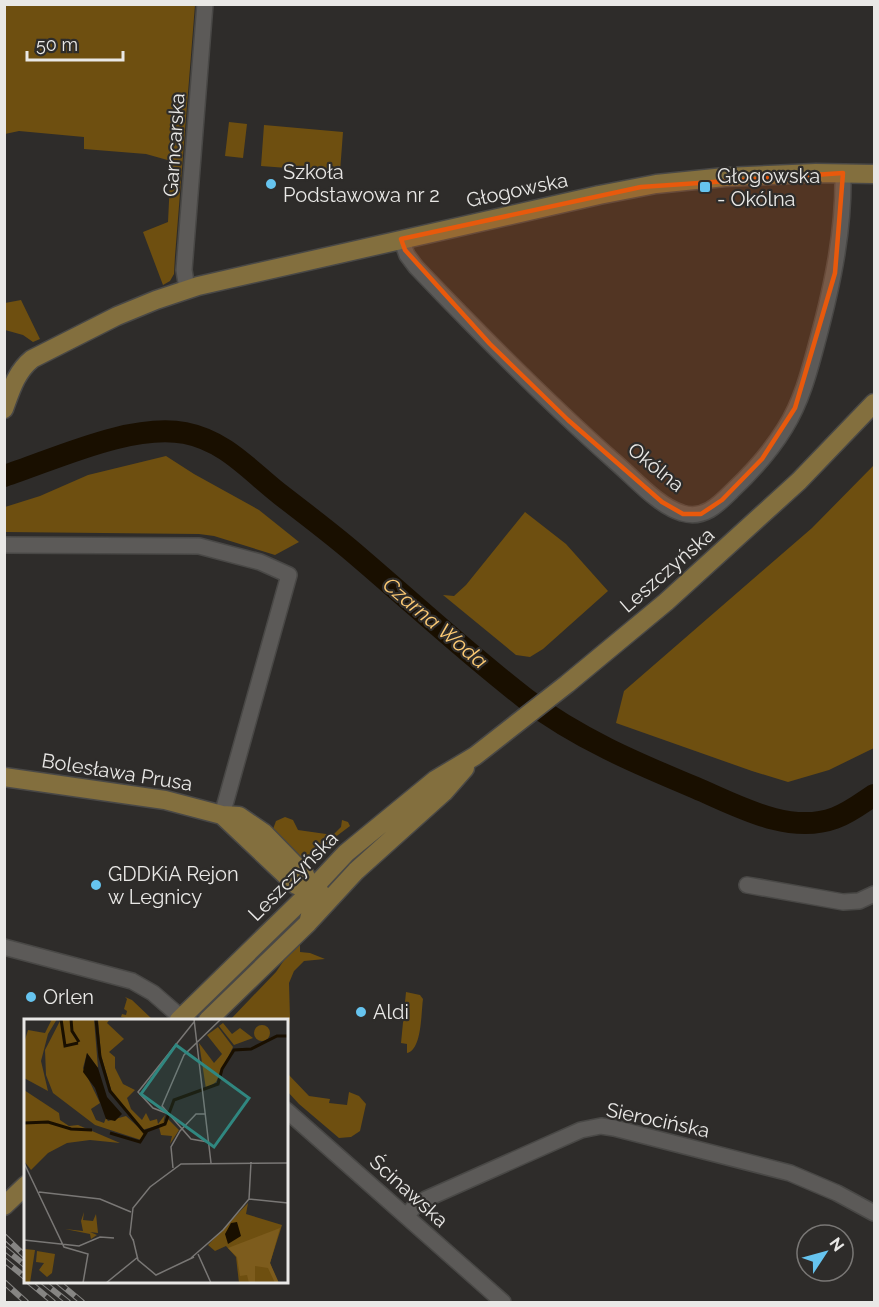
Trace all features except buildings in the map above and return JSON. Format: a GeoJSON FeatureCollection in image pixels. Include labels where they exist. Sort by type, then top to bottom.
{"type":"FeatureCollection","features":[{"type":"Feature","properties":{"kind":"street","name":"Garncarska"},"geometry":{"type":"LineString","coordinates":[[187,290],[184,270],[205,4]]}},
{"type":"Feature","properties":{"kind":"street","name":"Okólna"},"geometry":{"type":"LineString","coordinates":[[401,239],[407,255],[416,267],[568,420],[662,502],[682,513],[699,515],[709,511],[720,502],[762,459],[784,430],[799,400],[816,346],[836,267],[842,224],[843,173]]}},
{"type":"Feature","properties":{"kind":"street","name":"Głogowska"},"geometry":{"type":"LineString","coordinates":[[4,409],[12,386],[13,370],[76,335],[149,303],[187,290],[401,239],[656,184],[756,176],[874,174]]}},
{"type":"Feature","properties":{"kind":"street","name":"Leszczyńska"},"geometry":{"type":"LineString","coordinates":[[183,1019],[346,853],[435,780],[476,756],[567,684],[682,587],[750,527],[835,446],[874,404]]}},
{"type":"Feature","properties":{"kind":"street"},"geometry":{"type":"LineString","coordinates":[[4,545],[199,546],[260,562],[290,575],[222,815]]}},
{"type":"Feature","properties":{"kind":"street","name":"Leszczyńska"},"geometry":{"type":"LineString","coordinates":[[209,1019],[308,923],[344,883],[444,792],[476,756]]}},
{"type":"Feature","properties":{"kind":"street","name":"Bolesława Prusa"},"geometry":{"type":"LineString","coordinates":[[4,777],[165,800],[222,815],[239,816],[264,832],[295,874],[296,885],[311,891]]}},
{"type":"Feature","properties":{"kind":"street"},"geometry":{"type":"LineString","coordinates":[[290,912],[295,874],[346,853]]}},
{"type":"Feature","properties":{"kind":"street"},"geometry":{"type":"LineString","coordinates":[[308,923],[312,909],[311,891],[329,891],[344,883]]}},
{"type":"Feature","properties":{"kind":"street"},"geometry":{"type":"LineString","coordinates":[[747,885],[843,902],[859,901],[874,894]]}},
{"type":"Feature","properties":{"kind":"street"},"geometry":{"type":"LineString","coordinates":[[4,947],[132,981],[153,993],[181,1019]]}},
{"type":"Feature","properties":{"kind":"street","name":"Ścinawska"},"geometry":{"type":"LineString","coordinates":[[288,1112],[503,1302]]}},
{"type":"Feature","properties":{"kind":"street","name":"Sierocińska"},"geometry":{"type":"LineString","coordinates":[[406,1216],[426,1199],[559,1139],[583,1129],[601,1126],[784,1172],[815,1183],[874,1213]]}},
{"type":"Feature","properties":{"kind":"highlighted area"},"geometry":{"type":"Polygon","coordinates":[[[843,173],[835,273],[795,408],[762,459],[722,500],[701,514],[683,514],[662,502],[568,420],[490,344],[405,250],[401,239],[641,187],[843,173]]]}},
{"type":"Feature","properties":{"kind":"shaded area"},"geometry":{"type":"Polygon","coordinates":[[[5,4],[195,5],[174,274],[170,281],[163,285],[143,232],[168,222],[171,161],[146,154],[84,149],[84,137],[19,131],[5,134],[5,4]]]}},
{"type":"Feature","properties":{"kind":"shaded area"},"geometry":{"type":"Polygon","coordinates":[[[229,122],[247,124],[243,158],[225,156],[229,122]]]}},
{"type":"Feature","properties":{"kind":"shaded area"},"geometry":{"type":"Polygon","coordinates":[[[264,125],[343,132],[340,172],[261,166],[264,125]]]}},
{"type":"Feature","properties":{"kind":"shaded area"},"geometry":{"type":"Polygon","coordinates":[[[21,300],[40,339],[33,342],[23,335],[5,330],[5,303],[21,300]]]}},
{"type":"Feature","properties":{"kind":"shaded area"},"geometry":{"type":"Polygon","coordinates":[[[166,456],[259,510],[299,542],[275,555],[214,536],[199,534],[5,532],[5,507],[40,496],[88,475],[166,456]]]}},
{"type":"Feature","properties":{"kind":"shaded area"},"geometry":{"type":"Polygon","coordinates":[[[874,465],[874,748],[829,770],[788,782],[616,723],[624,691],[812,528],[874,465]]]}},
{"type":"Feature","properties":{"kind":"shaded area"},"geometry":{"type":"Polygon","coordinates":[[[525,512],[566,544],[608,591],[543,649],[530,657],[516,655],[443,595],[454,596],[466,585],[525,512]]]}},
{"type":"Feature","properties":{"kind":"shaded area"},"geometry":{"type":"Polygon","coordinates":[[[285,817],[293,820],[298,830],[333,835],[341,827],[342,820],[348,822],[350,826],[310,856],[306,855],[302,858],[274,833],[276,821],[285,817]]]}},
{"type":"Feature","properties":{"kind":"shaded area"},"geometry":{"type":"Polygon","coordinates":[[[300,941],[300,952],[325,959],[304,961],[294,971],[289,983],[288,1033],[288,1019],[231,1019],[276,972],[300,941]]]}},
{"type":"Feature","properties":{"kind":"shaded area"},"geometry":{"type":"Polygon","coordinates":[[[406,992],[420,995],[423,999],[416,1045],[407,1053],[407,1044],[401,1043],[406,992]]]}},
{"type":"Feature","properties":{"kind":"shaded area"},"geometry":{"type":"Polygon","coordinates":[[[125,997],[132,1000],[152,1019],[121,1017],[122,1014],[126,1015],[127,1011],[124,1009],[127,999],[125,997]]]}},
{"type":"Feature","properties":{"kind":"shaded area"},"geometry":{"type":"Polygon","coordinates":[[[288,1074],[309,1096],[330,1099],[329,1103],[347,1105],[349,1092],[359,1096],[366,1104],[360,1131],[351,1137],[339,1138],[288,1092],[288,1074]]]}},
{"type":"Feature","properties":{"kind":"waterway","name":"Czarna Woda"},"geometry":{"type":"LineString","coordinates":[[4,476],[94,444],[141,433],[164,431],[200,437],[237,458],[351,550],[526,699],[586,738],[729,803],[782,821],[818,822],[835,818],[874,795]]}},
{"type":"Feature","properties":{"kind":"railway"},"geometry":{"type":"LineString","coordinates":[[4,1236],[24,1255]]}},
{"type":"Feature","properties":{"kind":"railway"},"geometry":{"type":"LineString","coordinates":[[4,1248],[24,1264]]}},
{"type":"Feature","properties":{"kind":"railway"},"geometry":{"type":"LineString","coordinates":[[4,1260],[24,1276]]}},
{"type":"Feature","properties":{"kind":"railway"},"geometry":{"type":"LineString","coordinates":[[4,1282],[26,1302]]}},
{"type":"Feature","properties":{"kind":"railway"},"geometry":{"type":"LineString","coordinates":[[30,1283],[53,1302]]}},
{"type":"Feature","properties":{"kind":"railway"},"geometry":{"type":"LineString","coordinates":[[44,1283],[68,1302]]}},
{"type":"Feature","properties":{"kind":"railway"},"geometry":{"type":"LineString","coordinates":[[59,1283],[82,1302]]}},
{"type":"Feature","properties":{"kind":"place","name":"Szkoła Podstawowa nr 2"},"geometry":{"type":"Point","coordinates":[271,184]}},
{"type":"Feature","properties":{"kind":"place","name":"Głogowska - Okólna"},"geometry":{"type":"Point","coordinates":[705,187]}},
{"type":"Feature","properties":{"kind":"place","name":"GDDKiA Rejon w Legnicy"},"geometry":{"type":"Point","coordinates":[96,885]}},
{"type":"Feature","properties":{"kind":"place","name":"Orlen"},"geometry":{"type":"Point","coordinates":[31,997]}},
{"type":"Feature","properties":{"kind":"place","name":"Aldi"},"geometry":{"type":"Point","coordinates":[361,1012]}}]}
